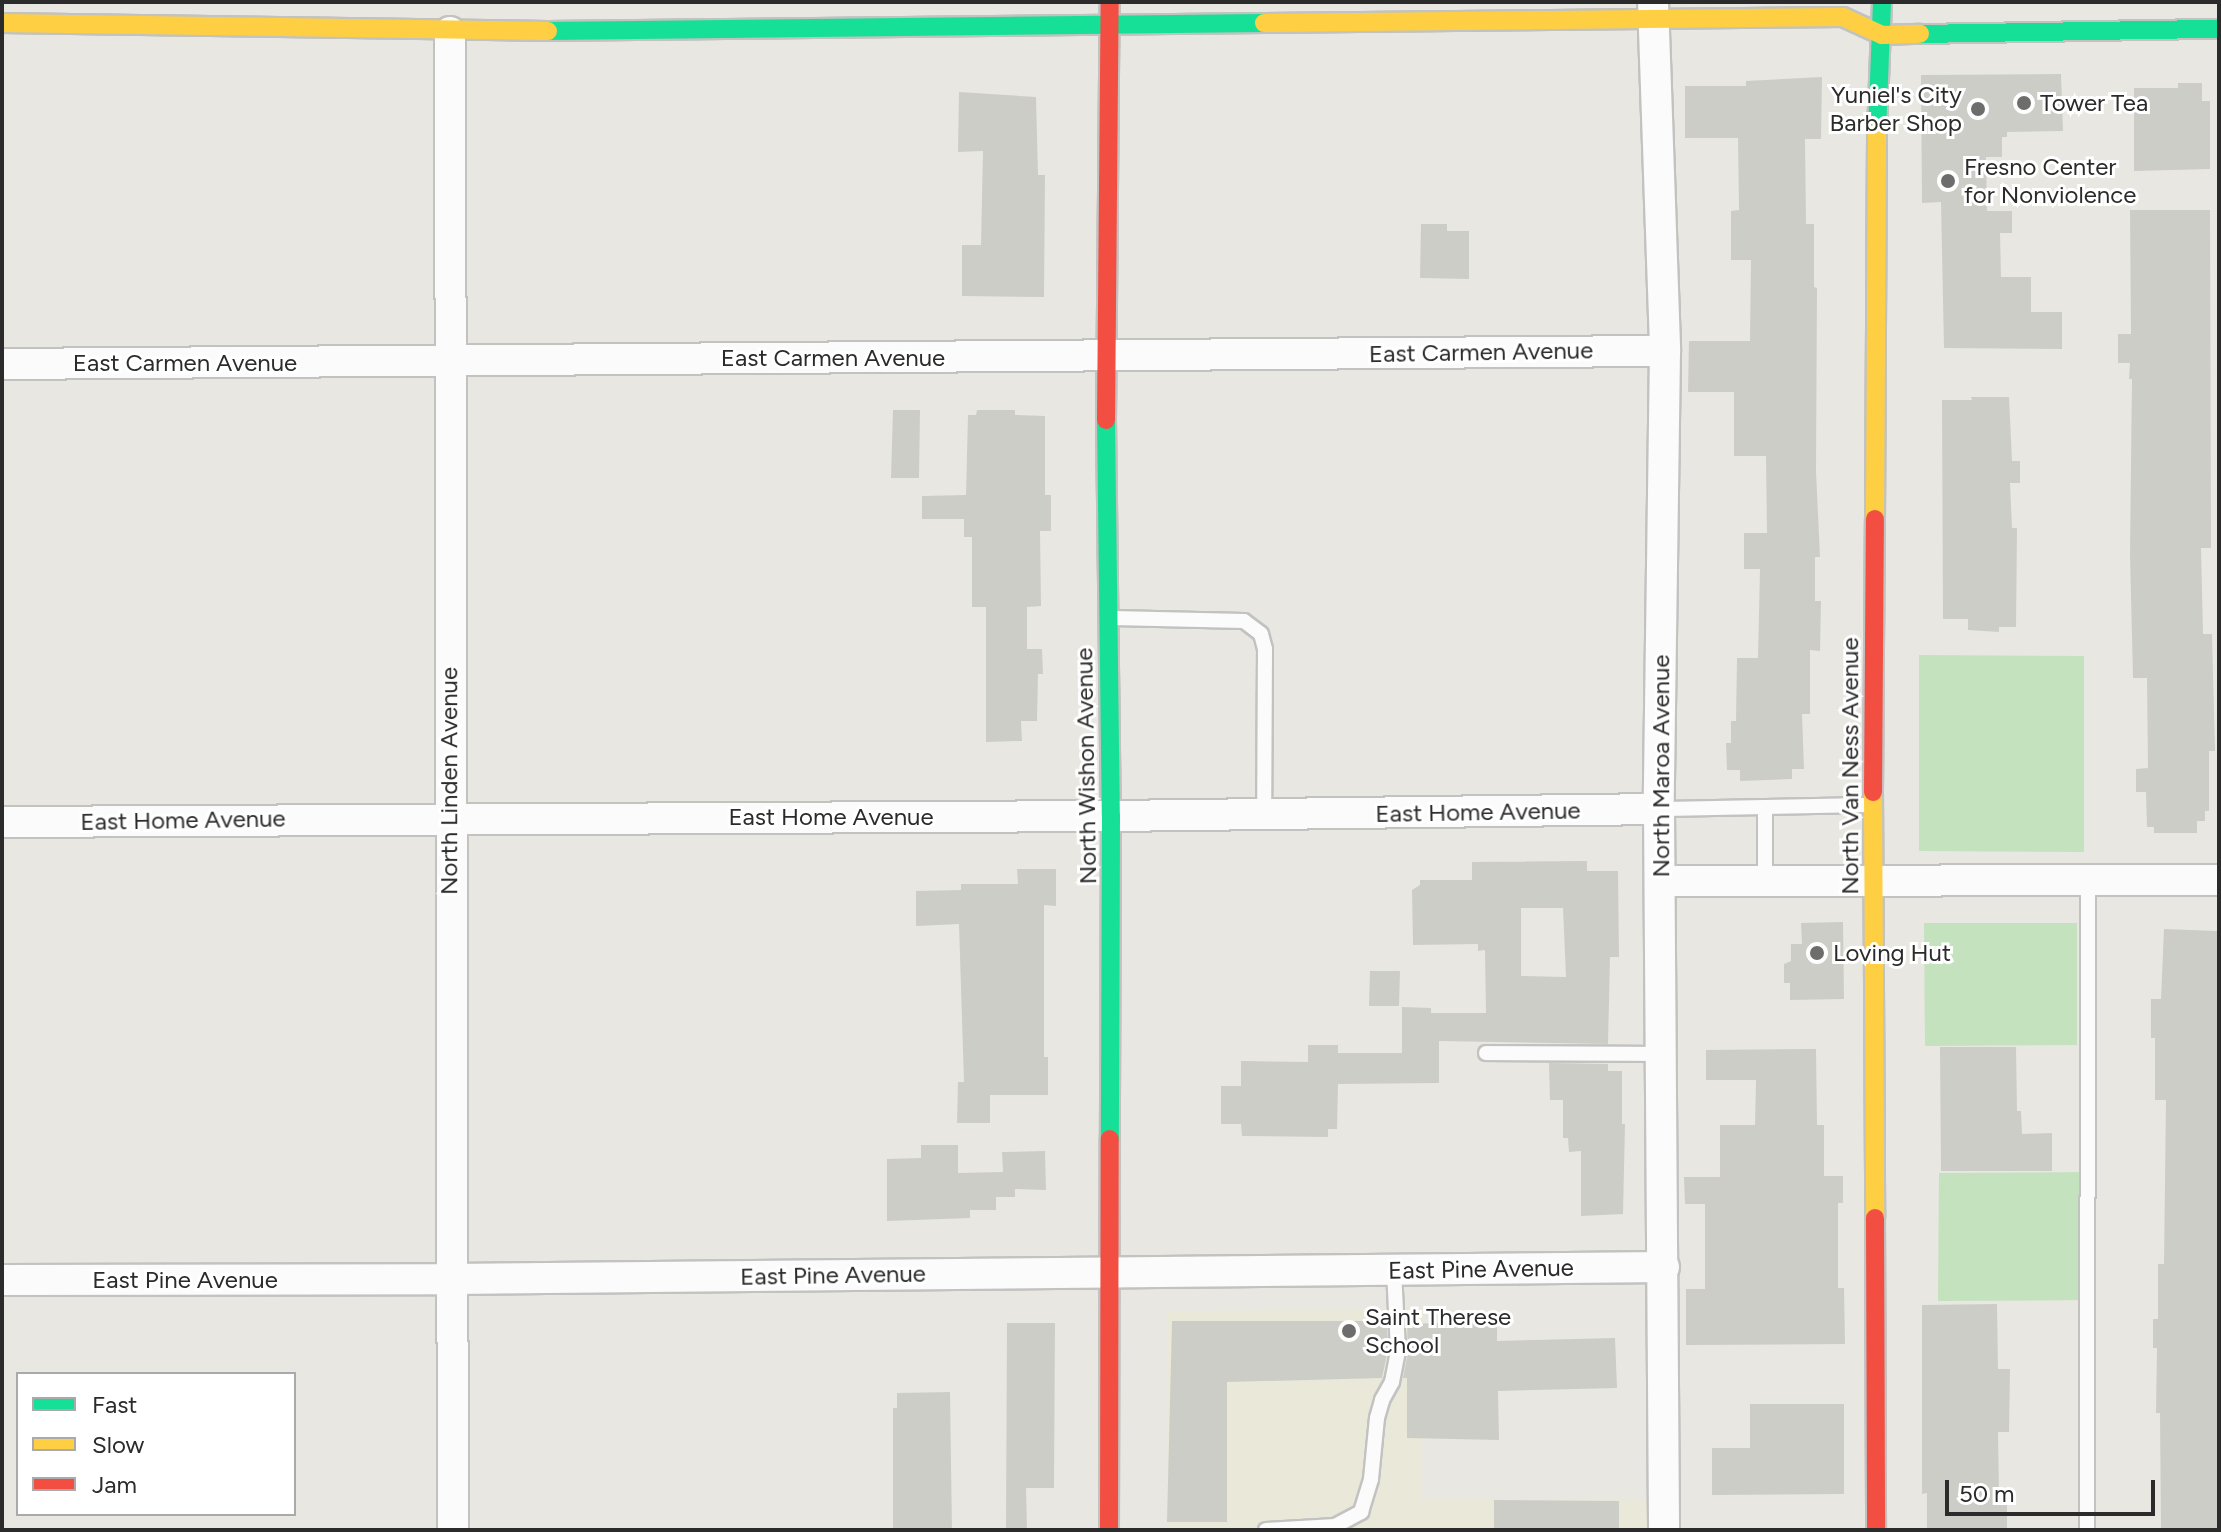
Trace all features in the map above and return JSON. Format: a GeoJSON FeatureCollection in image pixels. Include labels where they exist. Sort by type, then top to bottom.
{"type":"FeatureCollection","features":[{"type":"Feature","properties":{"kind":"main road","name":"North Wishon Avenue"},"geometry":{"type":"LineString","coordinates":[[1109,1530],[1111,816],[1105,356],[1110,2]]}},
{"type":"Feature","properties":{"kind":"main road"},"geometry":{"type":"LineString","coordinates":[[1843,17],[1867,2]]}},
{"type":"Feature","properties":{"kind":"main road","name":"North Van Ness Avenue"},"geometry":{"type":"LineString","coordinates":[[1876,1530],[1873,882],[1877,83],[1882,2]]}},
{"type":"Feature","properties":{"kind":"main road"},"geometry":{"type":"LineString","coordinates":[[2,23],[450,32],[1110,24],[1653,11],[1843,17],[1882,35],[2219,29]]}},
{"type":"Feature","properties":{"kind":"street","name":"North Maroa Avenue"},"geometry":{"type":"LineString","coordinates":[[1653,11],[1665,351],[1659,809],[1664,1530]]}},
{"type":"Feature","properties":{"kind":"street","name":"North Linden Avenue"},"geometry":{"type":"LineString","coordinates":[[450,32],[449,817],[453,1530]]}},
{"type":"Feature","properties":{"kind":"street","name":"East Carmen Avenue"},"geometry":{"type":"LineString","coordinates":[[2,364],[1665,351]]}},
{"type":"Feature","properties":{"kind":"street","name":"East Home Avenue"},"geometry":{"type":"LineString","coordinates":[[2,822],[449,817],[1111,816],[1659,809]]}},
{"type":"Feature","properties":{"kind":"street"},"geometry":{"type":"LineString","coordinates":[[1660,881],[2219,880]]}},
{"type":"Feature","properties":{"kind":"street","name":"East Pine Avenue"},"geometry":{"type":"LineString","coordinates":[[2,1280],[452,1279],[1664,1267]]}},
{"type":"Feature","properties":{"kind":"lane"},"geometry":{"type":"LineString","coordinates":[[1108,618],[1244,621],[1261,634],[1265,649],[1264,814]]}},
{"type":"Feature","properties":{"kind":"lane"},"geometry":{"type":"LineString","coordinates":[[1659,809],[1874,805]]}},
{"type":"Feature","properties":{"kind":"lane"},"geometry":{"type":"LineString","coordinates":[[1765,807],[1765,881]]}},
{"type":"Feature","properties":{"kind":"lane"},"geometry":{"type":"LineString","coordinates":[[2087,1530],[2088,881]]}},
{"type":"Feature","properties":{"kind":"lane"},"geometry":{"type":"LineString","coordinates":[[1486,1053],[1662,1054]]}},
{"type":"Feature","properties":{"kind":"lane"},"geometry":{"type":"LineString","coordinates":[[1266,1530],[1335,1526],[1361,1512],[1371,1479],[1379,1409],[1392,1382],[1398,1350],[1394,1270]]}},
{"type":"Feature","properties":{"kind":"shaded area"},"geometry":{"type":"Polygon","coordinates":[[[1423,1309],[1422,1500],[1652,1499],[1652,1530],[1167,1530],[1168,1311],[1423,1309]]]}},
{"type":"Feature","properties":{"kind":"green space"},"geometry":{"type":"Polygon","coordinates":[[[1919,655],[2084,656],[2084,852],[1919,851],[1919,655]]]}},
{"type":"Feature","properties":{"kind":"green space"},"geometry":{"type":"Polygon","coordinates":[[[1924,923],[2077,923],[2077,1045],[1925,1046],[1924,923]]]}},
{"type":"Feature","properties":{"kind":"green space"},"geometry":{"type":"Polygon","coordinates":[[[2093,1172],[2092,1300],[1938,1301],[1939,1173],[2093,1172]]]}},
{"type":"Feature","properties":{"kind":"building"},"geometry":{"type":"Polygon","coordinates":[[[2061,74],[2063,131],[2007,132],[2007,137],[2002,137],[2002,157],[1986,157],[1987,211],[2012,211],[2012,233],[2000,233],[2001,277],[2031,277],[2031,312],[2062,312],[2062,349],[1944,348],[1941,202],[1922,203],[1921,75],[2061,74]]]}},
{"type":"Feature","properties":{"kind":"building"},"geometry":{"type":"Polygon","coordinates":[[[1822,77],[1821,139],[1805,139],[1806,224],[1814,224],[1814,287],[1817,288],[1816,471],[1820,557],[1815,557],[1815,601],[1821,601],[1820,651],[1810,650],[1810,714],[1802,714],[1804,769],[1792,769],[1792,779],[1740,781],[1740,770],[1727,770],[1726,743],[1731,743],[1731,721],[1736,721],[1737,658],[1758,658],[1760,569],[1744,569],[1744,533],[1767,533],[1766,456],[1734,456],[1734,392],[1688,392],[1689,341],[1750,341],[1751,260],[1731,260],[1731,211],[1739,210],[1738,138],[1685,138],[1685,86],[1746,86],[1746,81],[1822,77]]]}},
{"type":"Feature","properties":{"kind":"building"},"geometry":{"type":"Polygon","coordinates":[[[2178,83],[2202,83],[2202,101],[2210,101],[2210,169],[2134,171],[2134,88],[2178,88],[2178,83]]]}},
{"type":"Feature","properties":{"kind":"building"},"geometry":{"type":"Polygon","coordinates":[[[959,92],[1036,97],[1038,175],[1045,175],[1044,297],[962,296],[962,245],[981,245],[983,151],[958,152],[959,92]]]}},
{"type":"Feature","properties":{"kind":"building"},"geometry":{"type":"Polygon","coordinates":[[[2130,210],[2210,210],[2211,548],[2201,548],[2203,634],[2212,634],[2215,751],[2209,751],[2209,811],[2205,811],[2205,821],[2197,821],[2197,833],[2154,833],[2154,827],[2147,827],[2146,792],[2136,792],[2136,769],[2148,768],[2147,678],[2133,678],[2130,555],[2132,379],[2129,379],[2130,363],[2118,363],[2118,334],[2131,334],[2130,210]]]}},
{"type":"Feature","properties":{"kind":"building"},"geometry":{"type":"Polygon","coordinates":[[[1421,224],[1447,224],[1447,231],[1469,231],[1469,279],[1420,278],[1421,224]]]}},
{"type":"Feature","properties":{"kind":"building"},"geometry":{"type":"Polygon","coordinates":[[[1971,397],[2009,397],[2012,461],[2020,461],[2020,483],[2010,483],[2012,528],[2017,528],[2016,627],[1999,627],[1999,632],[1968,630],[1968,619],[1943,619],[1942,400],[1972,400],[1971,397]]]}},
{"type":"Feature","properties":{"kind":"building"},"geometry":{"type":"Polygon","coordinates":[[[893,410],[920,410],[919,478],[891,478],[893,410]]]}},
{"type":"Feature","properties":{"kind":"building"},"geometry":{"type":"Polygon","coordinates":[[[977,410],[1015,410],[1015,415],[1045,416],[1045,495],[1051,495],[1051,531],[1040,531],[1041,606],[1027,607],[1027,649],[1042,649],[1043,674],[1038,674],[1037,721],[1021,721],[1022,741],[986,742],[986,607],[972,607],[972,537],[964,537],[964,519],[922,519],[922,496],[966,495],[968,415],[976,415],[977,410]]]}},
{"type":"Feature","properties":{"kind":"building"},"geometry":{"type":"Polygon","coordinates":[[[1587,861],[1587,871],[1618,871],[1619,957],[1610,957],[1608,1044],[1439,1041],[1439,1083],[1338,1084],[1337,1129],[1328,1129],[1328,1137],[1242,1136],[1241,1124],[1221,1124],[1221,1086],[1241,1086],[1241,1061],[1308,1062],[1308,1045],[1338,1045],[1338,1053],[1402,1053],[1402,1007],[1431,1008],[1431,1013],[1486,1013],[1485,950],[1478,951],[1478,944],[1413,945],[1412,890],[1420,885],[1420,880],[1472,880],[1472,862],[1587,861]],[[1521,908],[1521,976],[1566,977],[1563,908],[1521,908]]]}},
{"type":"Feature","properties":{"kind":"building"},"geometry":{"type":"Polygon","coordinates":[[[1017,869],[1056,869],[1056,906],[1044,905],[1044,1057],[1048,1057],[1048,1095],[990,1095],[990,1123],[957,1123],[958,1082],[964,1082],[959,924],[916,926],[916,891],[961,890],[961,884],[1018,884],[1017,869]]]}},
{"type":"Feature","properties":{"kind":"building","name":"Loving Hut"},"geometry":{"type":"Polygon","coordinates":[[[1843,922],[1844,999],[1790,1000],[1790,983],[1784,983],[1784,964],[1791,961],[1791,944],[1802,944],[1801,923],[1843,922]]]}},
{"type":"Feature","properties":{"kind":"building"},"geometry":{"type":"Polygon","coordinates":[[[2164,929],[2217,931],[2219,938],[2219,1530],[2161,1530],[2160,1413],[2156,1413],[2157,1348],[2153,1348],[2153,1319],[2158,1319],[2158,1264],[2164,1264],[2166,1100],[2155,1100],[2155,1038],[2151,1038],[2151,999],[2161,999],[2164,929]]]}},
{"type":"Feature","properties":{"kind":"building"},"geometry":{"type":"Polygon","coordinates":[[[1370,971],[1400,971],[1399,1006],[1369,1006],[1370,971]]]}},
{"type":"Feature","properties":{"kind":"building"},"geometry":{"type":"Polygon","coordinates":[[[1940,1047],[2016,1047],[2017,1111],[2021,1111],[2022,1134],[2052,1133],[2052,1171],[1941,1171],[1940,1047]]]}},
{"type":"Feature","properties":{"kind":"building"},"geometry":{"type":"Polygon","coordinates":[[[1816,1049],[1817,1125],[1824,1125],[1824,1176],[1843,1176],[1843,1203],[1838,1203],[1838,1288],[1844,1288],[1845,1344],[1686,1345],[1686,1289],[1705,1289],[1705,1204],[1685,1204],[1684,1177],[1720,1177],[1720,1125],[1755,1125],[1756,1080],[1706,1080],[1706,1050],[1816,1049]]]}},
{"type":"Feature","properties":{"kind":"building"},"geometry":{"type":"Polygon","coordinates":[[[1549,1063],[1608,1064],[1608,1071],[1622,1071],[1622,1124],[1625,1124],[1623,1214],[1581,1216],[1581,1151],[1569,1152],[1568,1138],[1563,1138],[1563,1100],[1550,1100],[1549,1063]]]}},
{"type":"Feature","properties":{"kind":"building"},"geometry":{"type":"Polygon","coordinates":[[[921,1145],[958,1145],[958,1173],[1003,1172],[1002,1152],[1045,1151],[1046,1190],[1015,1189],[1015,1197],[996,1197],[996,1210],[970,1210],[970,1218],[887,1221],[887,1159],[921,1158],[921,1145]]]}},
{"type":"Feature","properties":{"kind":"building"},"geometry":{"type":"Polygon","coordinates":[[[1997,1304],[1998,1369],[2010,1369],[2009,1432],[1998,1432],[1999,1493],[2007,1496],[2007,1530],[1927,1530],[1927,1493],[1922,1494],[1922,1305],[1997,1304]]]}},
{"type":"Feature","properties":{"kind":"building"},"geometry":{"type":"Polygon","coordinates":[[[1172,1321],[1383,1321],[1387,1324],[1388,1349],[1382,1378],[1227,1382],[1227,1522],[1167,1522],[1172,1321]]]}},
{"type":"Feature","properties":{"kind":"building"},"geometry":{"type":"Polygon","coordinates":[[[1497,1322],[1497,1341],[1615,1338],[1617,1388],[1498,1391],[1499,1440],[1407,1438],[1407,1378],[1403,1378],[1408,1352],[1407,1324],[1497,1322]]]}},
{"type":"Feature","properties":{"kind":"building"},"geometry":{"type":"Polygon","coordinates":[[[1007,1323],[1055,1323],[1054,1488],[1026,1488],[1027,1530],[1006,1530],[1007,1323]]]}},
{"type":"Feature","properties":{"kind":"building"},"geometry":{"type":"Polygon","coordinates":[[[950,1392],[952,1530],[893,1530],[893,1408],[897,1408],[897,1393],[950,1392]]]}},
{"type":"Feature","properties":{"kind":"building"},"geometry":{"type":"Polygon","coordinates":[[[1750,1404],[1844,1404],[1844,1494],[1712,1495],[1712,1448],[1750,1448],[1750,1404]]]}},
{"type":"Feature","properties":{"kind":"building"},"geometry":{"type":"Polygon","coordinates":[[[1494,1500],[1619,1501],[1619,1530],[1494,1530],[1494,1500]]]}},
{"type":"Feature","properties":{"kind":"traffic: fast"},"geometry":{"type":"LineString","coordinates":[[1877,132],[1882,2]]}},
{"type":"Feature","properties":{"kind":"traffic: fast"},"geometry":{"type":"LineString","coordinates":[[548,31],[1264,23]]}},
{"type":"Feature","properties":{"kind":"traffic: fast"},"geometry":{"type":"LineString","coordinates":[[1920,34],[2219,29]]}},
{"type":"Feature","properties":{"kind":"traffic: fast"},"geometry":{"type":"LineString","coordinates":[[1106,420],[1111,816],[1110,1139]]}},
{"type":"Feature","properties":{"kind":"traffic: slow"},"geometry":{"type":"LineString","coordinates":[[1264,23],[1843,17],[1882,35],[1920,34]]}},
{"type":"Feature","properties":{"kind":"traffic: slow"},"geometry":{"type":"LineString","coordinates":[[2,23],[548,31]]}},
{"type":"Feature","properties":{"kind":"traffic: slow"},"geometry":{"type":"LineString","coordinates":[[1875,519],[1877,132]]}},
{"type":"Feature","properties":{"kind":"traffic: slow"},"geometry":{"type":"LineString","coordinates":[[1873,792],[1875,1218]]}},
{"type":"Feature","properties":{"kind":"traffic: jam"},"geometry":{"type":"LineString","coordinates":[[1106,420],[1110,2]]}},
{"type":"Feature","properties":{"kind":"traffic: jam"},"geometry":{"type":"LineString","coordinates":[[1873,792],[1875,519]]}},
{"type":"Feature","properties":{"kind":"traffic: jam"},"geometry":{"type":"LineString","coordinates":[[1109,1530],[1110,1139]]}},
{"type":"Feature","properties":{"kind":"traffic: jam"},"geometry":{"type":"LineString","coordinates":[[1875,1218],[1876,1530]]}},
{"type":"Feature","properties":{"kind":"place","name":"Tower Tea"},"geometry":{"type":"Point","coordinates":[2024,103]}},
{"type":"Feature","properties":{"kind":"place","name":"Yuniel's City Barber Shop"},"geometry":{"type":"Point","coordinates":[1978,109]}},
{"type":"Feature","properties":{"kind":"place","name":"Fresno Center for Nonviolence"},"geometry":{"type":"Point","coordinates":[1948,181]}},
{"type":"Feature","properties":{"kind":"place","name":"Loving Hut"},"geometry":{"type":"Point","coordinates":[1817,953]}},
{"type":"Feature","properties":{"kind":"place","name":"Saint Therese School"},"geometry":{"type":"Point","coordinates":[1349,1331]}}]}
